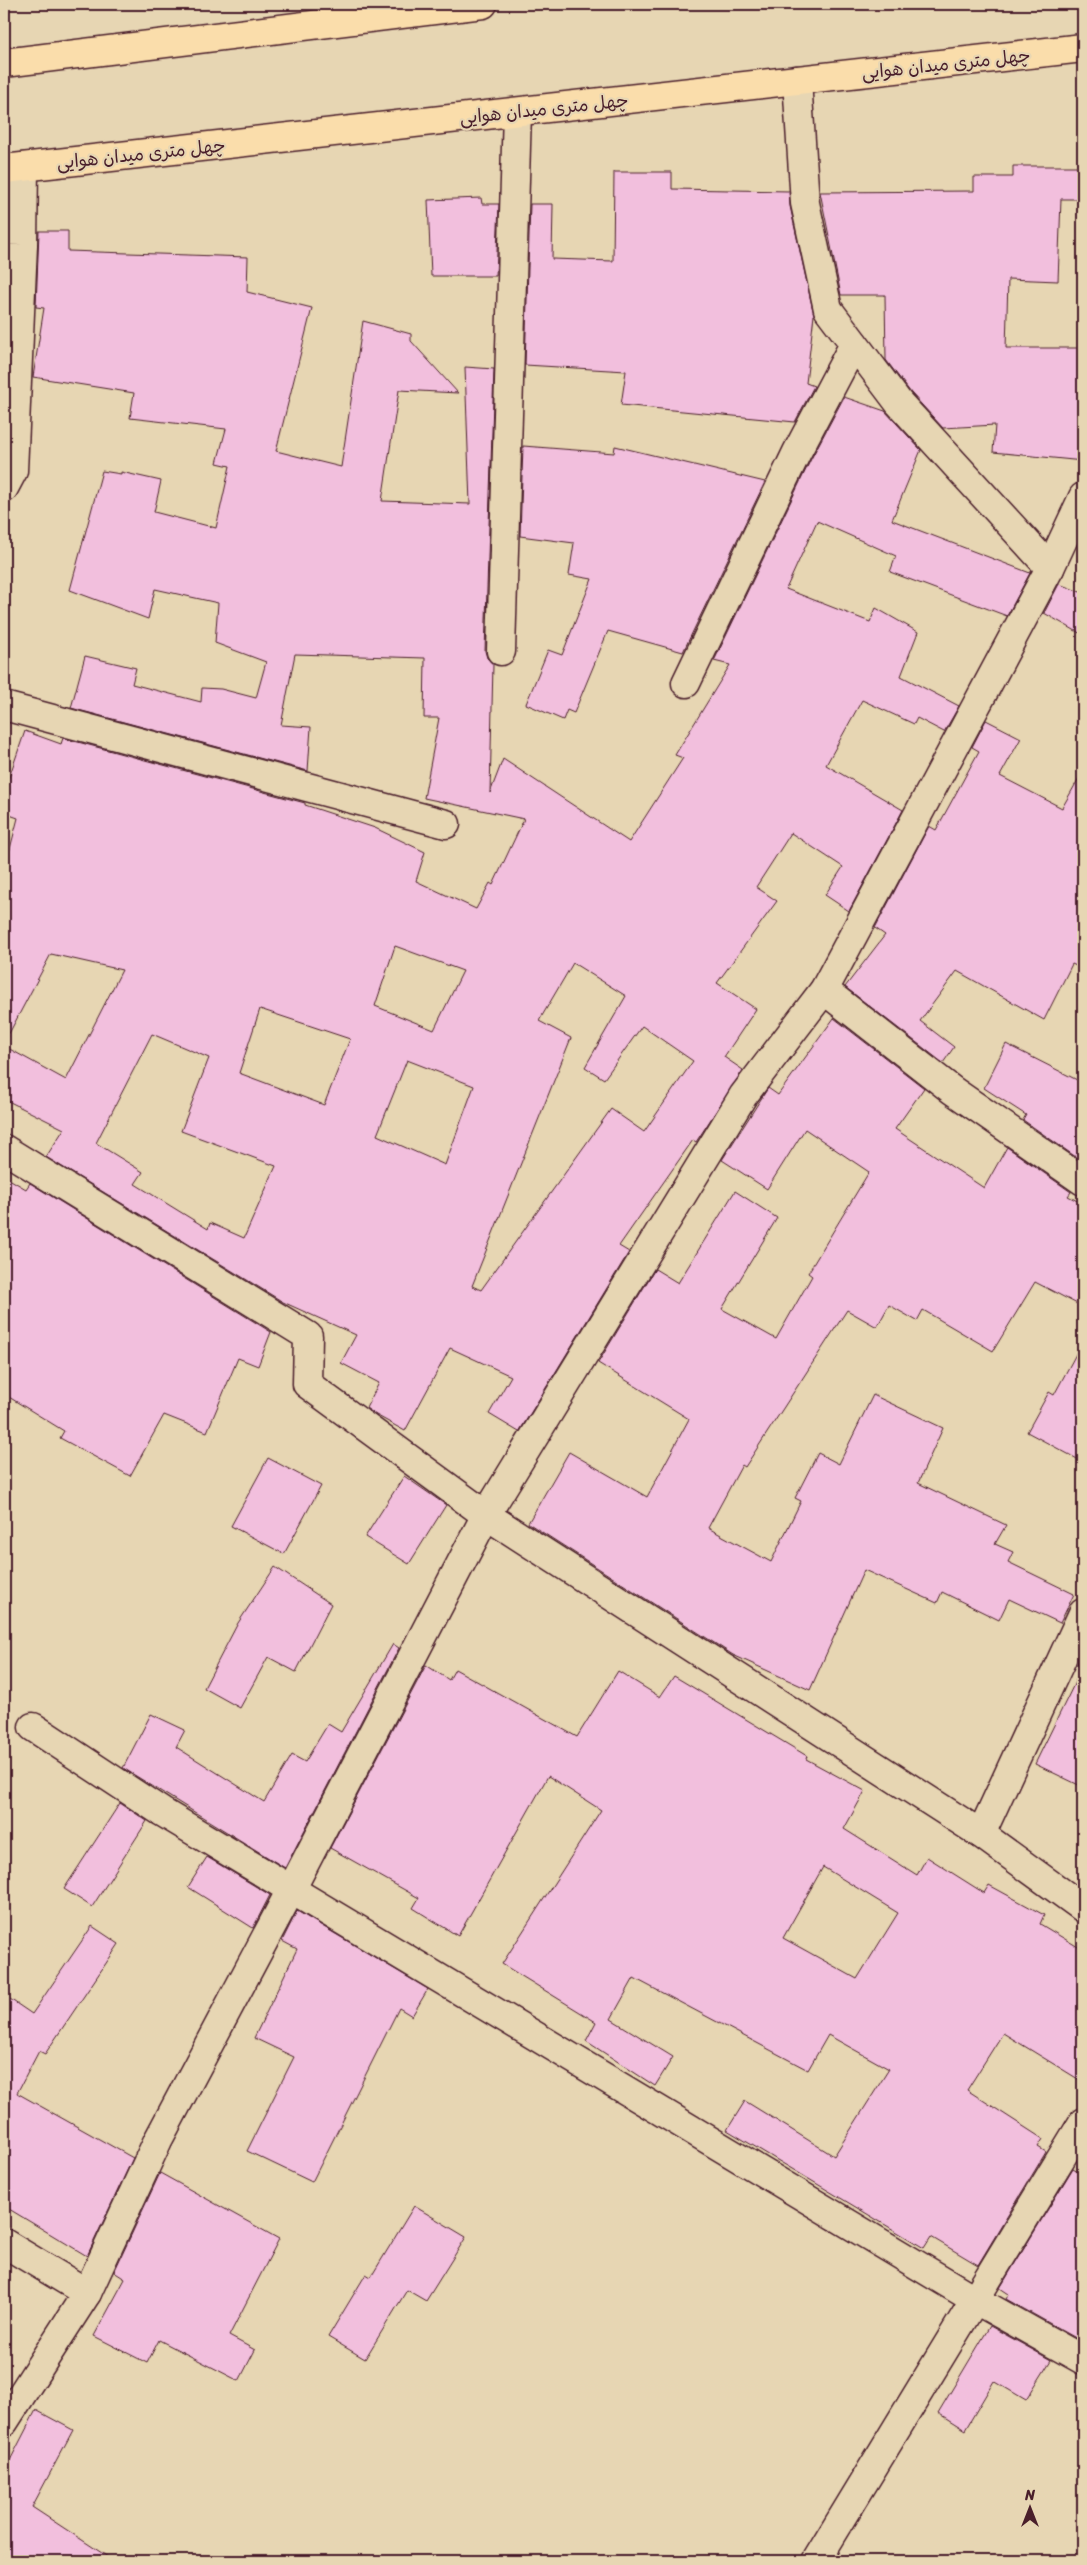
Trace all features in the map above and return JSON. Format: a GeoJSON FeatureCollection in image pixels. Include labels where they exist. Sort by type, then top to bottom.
{"type":"FeatureCollection","features":[{"type":"Feature","properties":{"kind":"main road"},"geometry":{"type":"LineString","coordinates":[[4,63],[483,4]]}},
{"type":"Feature","properties":{"kind":"main road","name":"چهل متری میدان هوایی"},"geometry":{"type":"LineString","coordinates":[[14,168],[1083,48]]}},
{"type":"Feature","properties":{"kind":"street"},"geometry":{"type":"LineString","coordinates":[[797,80],[805,203],[828,309],[899,403],[1050,568]]}},
{"type":"Feature","properties":{"kind":"street"},"geometry":{"type":"LineString","coordinates":[[501,652],[517,112]]}},
{"type":"Feature","properties":{"kind":"street"},"geometry":{"type":"LineString","coordinates":[[4,488],[13,470],[23,245],[14,168]]}},
{"type":"Feature","properties":{"kind":"street"},"geometry":{"type":"LineString","coordinates":[[686,683],[797,452],[854,344]]}},
{"type":"Feature","properties":{"kind":"street"},"geometry":{"type":"LineString","coordinates":[[4,2422],[87,2294],[158,2140],[292,1888],[486,1515],[743,1096],[824,990],[1050,568],[1083,497]]}},
{"type":"Feature","properties":{"kind":"street"},"geometry":{"type":"LineString","coordinates":[[4,706],[446,824]]}},
{"type":"Feature","properties":{"kind":"street"},"geometry":{"type":"LineString","coordinates":[[824,990],[952,1090],[1083,1181]]}},
{"type":"Feature","properties":{"kind":"street"},"geometry":{"type":"LineString","coordinates":[[4,1149],[308,1336],[307,1384],[486,1515],[982,1834],[1083,1908]]}},
{"type":"Feature","properties":{"kind":"street"},"geometry":{"type":"LineString","coordinates":[[982,1834],[1083,1613]]}},
{"type":"Feature","properties":{"kind":"street"},"geometry":{"type":"LineString","coordinates":[[33,1727],[162,1812],[292,1888],[974,2299],[1083,2360]]}},
{"type":"Feature","properties":{"kind":"street"},"geometry":{"type":"LineString","coordinates":[[816,2561],[1083,2122]]}},
{"type":"Feature","properties":{"kind":"street"},"geometry":{"type":"LineString","coordinates":[[4,2243],[87,2294]]}},
{"type":"Feature","properties":{"kind":"building"},"geometry":{"type":"Polygon","coordinates":[[[1013,166],[1083,166],[1083,199],[1061,199],[1058,281],[1008,279],[1006,348],[1083,348],[1083,461],[993,452],[995,425],[943,428],[911,393],[886,360],[885,295],[841,295],[820,192],[974,191],[974,177],[1013,177],[1013,166]]]}},
{"type":"Feature","properties":{"kind":"building"},"geometry":{"type":"Polygon","coordinates":[[[614,172],[672,172],[672,189],[789,191],[790,206],[814,315],[806,383],[814,386],[795,422],[621,405],[626,371],[525,365],[530,204],[553,204],[552,259],[613,261],[614,172]]]}},
{"type":"Feature","properties":{"kind":"building"},"geometry":{"type":"Polygon","coordinates":[[[481,198],[482,204],[499,204],[496,276],[431,276],[428,200],[481,198]]]}},
{"type":"Feature","properties":{"kind":"building"},"geometry":{"type":"Polygon","coordinates":[[[39,231],[68,231],[68,251],[248,257],[247,292],[312,308],[276,451],[341,467],[363,321],[411,334],[411,341],[458,393],[399,390],[382,501],[470,504],[465,367],[494,369],[485,651],[487,658],[493,664],[490,793],[503,759],[629,842],[683,758],[675,755],[730,665],[714,661],[811,459],[844,397],[885,411],[921,450],[892,520],[1030,573],[1007,616],[890,572],[896,556],[817,521],[786,589],[870,622],[876,608],[918,632],[901,676],[959,706],[944,732],[917,718],[914,724],[862,700],[826,765],[903,810],[849,911],[825,895],[843,867],[791,833],[756,887],[777,901],[717,983],[756,1009],[724,1057],[743,1070],[696,1142],[693,1140],[619,1246],[629,1252],[519,1432],[489,1414],[511,1376],[450,1348],[405,1431],[376,1415],[366,1408],[379,1383],[341,1363],[356,1335],[283,1302],[46,1157],[64,1129],[4,1099],[4,1046],[66,1080],[122,970],[51,954],[4,1043],[4,872],[18,818],[4,813],[4,792],[25,731],[61,744],[63,738],[305,803],[305,805],[375,828],[425,852],[416,881],[476,909],[490,883],[493,885],[524,819],[424,798],[439,718],[424,718],[425,658],[295,654],[281,725],[311,727],[308,771],[71,708],[85,656],[136,668],[132,684],[201,702],[202,688],[221,689],[256,698],[266,662],[215,643],[218,603],[155,589],[148,619],[70,590],[102,471],[121,474],[121,472],[161,481],[154,512],[216,528],[230,466],[217,463],[226,429],[130,418],[134,393],[33,377],[44,308],[36,307],[39,231]],[[395,946],[375,1006],[434,1030],[463,971],[395,946]],[[573,963],[539,1021],[571,1038],[472,1286],[481,1290],[611,1109],[644,1132],[693,1061],[642,1026],[604,1079],[585,1067],[626,996],[573,963]],[[260,1009],[239,1073],[324,1105],[350,1039],[260,1009]],[[152,1034],[96,1143],[143,1172],[135,1184],[208,1229],[210,1223],[244,1238],[276,1166],[181,1131],[209,1058],[152,1034]],[[407,1060],[377,1135],[445,1165],[474,1086],[407,1060]]]}},
{"type":"Feature","properties":{"kind":"building"},"geometry":{"type":"Polygon","coordinates":[[[523,446],[614,453],[615,446],[765,482],[683,652],[608,631],[574,713],[567,710],[563,720],[526,704],[548,650],[562,655],[592,579],[569,575],[574,543],[520,536],[523,446]]]}},
{"type":"Feature","properties":{"kind":"building"},"geometry":{"type":"Polygon","coordinates":[[[1059,584],[1083,593],[1083,635],[1044,613],[1059,584]]]}},
{"type":"Feature","properties":{"kind":"building"},"geometry":{"type":"Polygon","coordinates":[[[986,720],[1021,738],[1000,776],[1062,808],[1083,771],[1083,969],[1072,964],[1044,1020],[957,971],[920,1021],[954,1047],[943,1063],[845,987],[885,935],[875,928],[929,826],[936,830],[979,751],[972,747],[986,720]]]}},
{"type":"Feature","properties":{"kind":"building"},"geometry":{"type":"Polygon","coordinates":[[[834,1018],[924,1088],[895,1129],[984,1188],[1007,1147],[1071,1192],[1068,1196],[1083,1204],[1083,1307],[1035,1282],[993,1351],[923,1310],[917,1321],[889,1305],[877,1327],[847,1310],[745,1467],[742,1465],[708,1528],[771,1562],[801,1501],[795,1498],[818,1453],[839,1464],[873,1395],[943,1428],[918,1483],[1006,1525],[995,1544],[1013,1552],[1008,1562],[1074,1594],[1060,1623],[1009,1599],[999,1620],[942,1592],[937,1603],[864,1570],[810,1690],[733,1655],[528,1523],[569,1452],[647,1497],[689,1419],[598,1363],[655,1269],[678,1283],[735,1191],[777,1218],[722,1309],[776,1339],[812,1276],[808,1273],[869,1172],[805,1129],[767,1189],[722,1160],[768,1088],[778,1095],[834,1018]]]}},
{"type":"Feature","properties":{"kind":"building"},"geometry":{"type":"Polygon","coordinates":[[[1006,1044],[1083,1083],[1083,1162],[1023,1120],[1026,1115],[984,1088],[1006,1044]]]}},
{"type":"Feature","properties":{"kind":"building"},"geometry":{"type":"Polygon","coordinates":[[[4,1176],[26,1189],[30,1183],[271,1332],[258,1366],[238,1358],[207,1432],[164,1415],[130,1476],[60,1438],[64,1431],[4,1394],[4,1176]]]}},
{"type":"Feature","properties":{"kind":"building"},"geometry":{"type":"Polygon","coordinates":[[[1083,1341],[1083,1462],[1027,1432],[1049,1392],[1054,1395],[1083,1341]]]}},
{"type":"Feature","properties":{"kind":"building"},"geometry":{"type":"Polygon","coordinates":[[[268,1458],[321,1486],[284,1554],[231,1526],[268,1458]]]}},
{"type":"Feature","properties":{"kind":"building"},"geometry":{"type":"Polygon","coordinates":[[[404,1476],[446,1505],[409,1564],[365,1537],[404,1476]]]}},
{"type":"Feature","properties":{"kind":"building"},"geometry":{"type":"Polygon","coordinates":[[[275,1567],[331,1604],[296,1672],[268,1657],[240,1708],[204,1688],[238,1623],[275,1567]]]}},
{"type":"Feature","properties":{"kind":"building"},"geometry":{"type":"Polygon","coordinates":[[[393,1644],[399,1648],[285,1868],[123,1768],[151,1714],[185,1730],[176,1747],[264,1802],[292,1755],[305,1762],[328,1724],[341,1732],[393,1644]]]}},
{"type":"Feature","properties":{"kind":"building"},"geometry":{"type":"Polygon","coordinates":[[[426,1665],[449,1680],[455,1669],[577,1737],[618,1671],[660,1697],[674,1676],[807,1756],[806,1759],[865,1791],[844,1829],[917,1875],[927,1857],[984,1893],[989,1885],[1044,1915],[1040,1924],[1083,1950],[1083,2082],[1003,2033],[967,2090],[1043,2139],[1038,2147],[1046,2152],[978,2265],[931,2237],[924,2248],[727,2130],[745,2101],[834,2156],[889,2069],[828,2035],[808,2070],[634,1978],[611,2019],[673,2057],[655,2086],[586,2041],[596,2022],[502,1964],[601,1810],[548,1776],[458,1936],[413,1908],[419,1898],[330,1848],[426,1665]],[[823,1867],[783,1938],[857,1979],[898,1913],[823,1867]]]}},
{"type":"Feature","properties":{"kind":"building"},"geometry":{"type":"Polygon","coordinates":[[[1083,1666],[1083,1787],[1035,1764],[1083,1666]]]}},
{"type":"Feature","properties":{"kind":"building"},"geometry":{"type":"Polygon","coordinates":[[[120,1803],[147,1821],[92,1907],[64,1889],[120,1803]]]}},
{"type":"Feature","properties":{"kind":"building"},"geometry":{"type":"Polygon","coordinates":[[[207,1857],[270,1895],[253,1928],[188,1887],[207,1857]]]}},
{"type":"Feature","properties":{"kind":"building"},"geometry":{"type":"Polygon","coordinates":[[[297,1911],[428,1989],[412,2016],[399,2008],[312,2182],[247,2151],[294,2057],[254,2038],[297,1949],[282,1941],[297,1911]]]}},
{"type":"Feature","properties":{"kind":"building"},"geometry":{"type":"Polygon","coordinates":[[[92,1926],[119,1944],[45,2054],[39,2051],[17,2093],[133,2158],[87,2256],[4,2206],[4,1995],[32,2014],[92,1926]]]}},
{"type":"Feature","properties":{"kind":"building"},"geometry":{"type":"Polygon","coordinates":[[[1073,2168],[1083,2174],[1083,2342],[1006,2299],[1009,2294],[1000,2288],[1073,2168]]]}},
{"type":"Feature","properties":{"kind":"building"},"geometry":{"type":"Polygon","coordinates":[[[160,2173],[279,2239],[229,2336],[255,2350],[239,2381],[159,2340],[147,2363],[94,2336],[125,2279],[114,2272],[160,2173]]]}},
{"type":"Feature","properties":{"kind":"building"},"geometry":{"type":"Polygon","coordinates":[[[414,2206],[466,2237],[426,2301],[407,2290],[365,2359],[328,2337],[366,2274],[371,2277],[414,2206]]]}},
{"type":"Feature","properties":{"kind":"building"},"geometry":{"type":"Polygon","coordinates":[[[990,2326],[1051,2360],[1026,2400],[994,2381],[965,2430],[938,2413],[990,2326]]]}},
{"type":"Feature","properties":{"kind":"building"},"geometry":{"type":"Polygon","coordinates":[[[36,2410],[73,2430],[32,2507],[114,2561],[4,2561],[4,2472],[36,2410]]]}}]}
